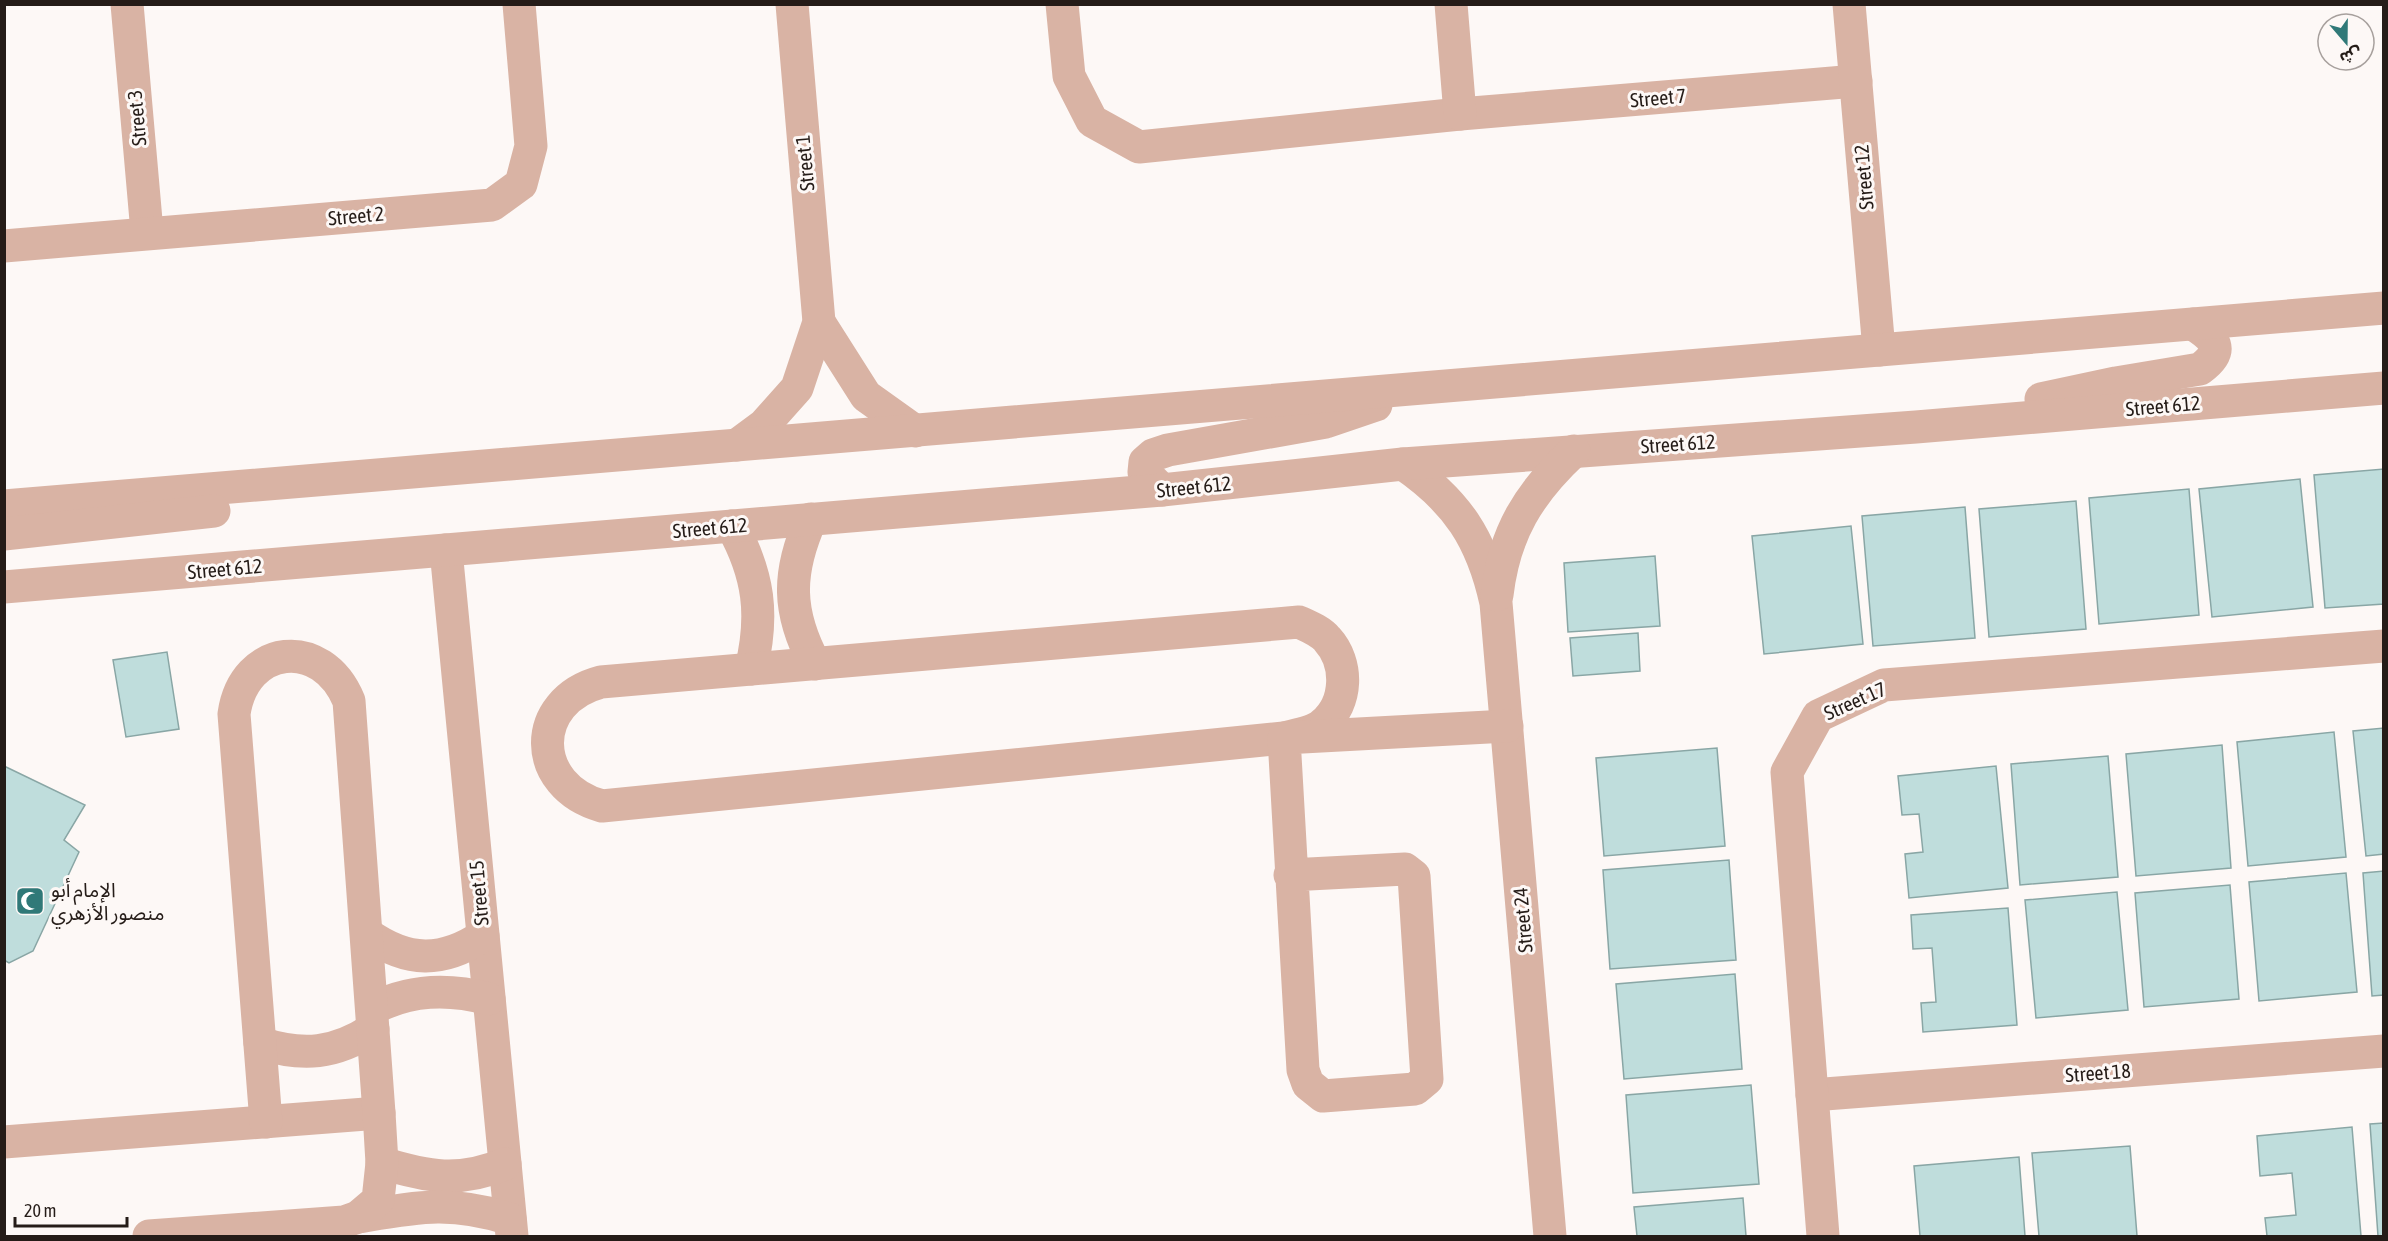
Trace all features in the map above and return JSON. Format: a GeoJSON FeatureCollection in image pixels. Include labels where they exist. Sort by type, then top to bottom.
{"type":"FeatureCollection","features":[{"type":"Feature","properties":{"kind":"street","name":"Street 3"},"geometry":{"type":"LineString","coordinates":[[127,4],[147,232]]}},
{"type":"Feature","properties":{"kind":"street","name":"Street 2"},"geometry":{"type":"LineString","coordinates":[[4,246],[147,232],[492,205],[521,184],[531,146],[519,4]]}},
{"type":"Feature","properties":{"kind":"street","name":"Street 1"},"geometry":{"type":"LineString","coordinates":[[737,445],[764,425],[797,388],[819,322],[792,4]]}},
{"type":"Feature","properties":{"kind":"street","name":"Street 7"},"geometry":{"type":"LineString","coordinates":[[1062,4],[1069,76],[1092,121],[1139,147],[1460,114],[1856,81]]}},
{"type":"Feature","properties":{"kind":"street"},"geometry":{"type":"LineString","coordinates":[[1451,4],[1460,114]]}},
{"type":"Feature","properties":{"kind":"street","name":"Street 12"},"geometry":{"type":"LineString","coordinates":[[1849,4],[1879,350]]}},
{"type":"Feature","properties":{"kind":"street"},"geometry":{"type":"LineString","coordinates":[[4,506],[2384,308]]}},
{"type":"Feature","properties":{"kind":"street","name":"Street 1"},"geometry":{"type":"LineString","coordinates":[[819,322],[866,396],[915,431]]}},
{"type":"Feature","properties":{"kind":"street"},"geometry":{"type":"LineString","coordinates":[[1916,427],[2116,383],[2200,369],[2211,361],[2215,351],[2214,343],[2210,336],[2193,324]]}},
{"type":"Feature","properties":{"kind":"street"},"geometry":{"type":"LineString","coordinates":[[1162,490],[1144,472],[1145,462],[1153,455],[1168,450],[1326,422],[1423,388]]}},
{"type":"Feature","properties":{"kind":"street","name":"Street 612"},"geometry":{"type":"LineString","coordinates":[[4,587],[1162,490],[1403,464],[1916,427],[2384,388]]}},
{"type":"Feature","properties":{"kind":"street","name":"Street 24"},"geometry":{"type":"LineString","coordinates":[[1496,603],[1504,555],[1518,519],[1534,493],[1552,471],[1574,451]]}},
{"type":"Feature","properties":{"kind":"street","name":"Street 24"},"geometry":{"type":"LineString","coordinates":[[1403,464],[1426,480],[1448,500],[1465,523],[1480,548],[1490,574],[1496,603],[1550,1236]]}},
{"type":"Feature","properties":{"kind":"street"},"geometry":{"type":"LineString","coordinates":[[4,534],[228,509],[297,482]]}},
{"type":"Feature","properties":{"kind":"street"},"geometry":{"type":"LineString","coordinates":[[811,519],[800,542],[794,567],[792,592],[803,642],[815,664]]}},
{"type":"Feature","properties":{"kind":"street"},"geometry":{"type":"LineString","coordinates":[[732,526],[744,548],[758,595],[758,637],[751,669]]}},
{"type":"Feature","properties":{"kind":"street","name":"Street 15"},"geometry":{"type":"LineString","coordinates":[[446,550],[511,1228]]}},
{"type":"Feature","properties":{"kind":"street"},"geometry":{"type":"LineString","coordinates":[[1284,738],[1321,727],[1332,715],[1340,700],[1343,684],[1342,668],[1336,652],[1327,639],[1314,629],[1299,622],[601,682],[586,686],[562,704],[549,732],[549,756],[559,780],[570,792],[585,802],[602,806],[1284,738],[1507,726]]}},
{"type":"Feature","properties":{"kind":"street","name":"Street 17"},"geometry":{"type":"LineString","coordinates":[[1823,1236],[1787,772],[1818,716],[1884,685],[2384,646]]}},
{"type":"Feature","properties":{"kind":"street"},"geometry":{"type":"LineString","coordinates":[[266,1122],[234,714],[236,698],[243,683],[255,670],[268,661],[284,657],[301,657],[318,662],[332,672],[342,685],[349,701],[382,1163],[378,1200],[358,1218]]}},
{"type":"Feature","properties":{"kind":"street"},"geometry":{"type":"LineString","coordinates":[[1284,738],[1290,875],[1303,1070],[1308,1084],[1323,1096],[1415,1089],[1427,1079],[1414,876],[1405,869],[1290,875]]}},
{"type":"Feature","properties":{"kind":"street"},"geometry":{"type":"LineString","coordinates":[[367,934],[384,946],[404,954],[425,957],[446,955],[466,947],[483,936]]}},
{"type":"Feature","properties":{"kind":"street"},"geometry":{"type":"LineString","coordinates":[[260,1043],[297,1052],[317,1051],[356,1040],[389,1001],[427,992],[469,994],[489,999]]}},
{"type":"Feature","properties":{"kind":"street","name":"Street 18"},"geometry":{"type":"LineString","coordinates":[[1812,1095],[2384,1051]]}},
{"type":"Feature","properties":{"kind":"street"},"geometry":{"type":"LineString","coordinates":[[4,1142],[379,1113]]}},
{"type":"Feature","properties":{"kind":"street"},"geometry":{"type":"LineString","coordinates":[[382,1163],[425,1176],[444,1177],[486,1172],[505,1164]]}},
{"type":"Feature","properties":{"kind":"street"},"geometry":{"type":"LineString","coordinates":[[150,1236],[344,1222],[412,1208],[441,1206],[465,1207],[511,1228]]}},
{"type":"Feature","properties":{"kind":"building"},"geometry":{"type":"Polygon","coordinates":[[[2384,469],[2384,604],[2325,608],[2314,475],[2384,469]]]}},
{"type":"Feature","properties":{"kind":"building"},"geometry":{"type":"Polygon","coordinates":[[[2300,479],[2313,607],[2212,617],[2199,489],[2300,479]]]}},
{"type":"Feature","properties":{"kind":"building"},"geometry":{"type":"Polygon","coordinates":[[[2189,489],[2199,615],[2099,624],[2089,498],[2189,489]]]}},
{"type":"Feature","properties":{"kind":"building"},"geometry":{"type":"Polygon","coordinates":[[[2076,501],[2086,629],[1989,637],[1979,509],[2076,501]]]}},
{"type":"Feature","properties":{"kind":"building"},"geometry":{"type":"Polygon","coordinates":[[[1965,507],[1975,638],[1873,646],[1862,516],[1965,507]]]}},
{"type":"Feature","properties":{"kind":"building"},"geometry":{"type":"Polygon","coordinates":[[[1851,526],[1863,644],[1764,654],[1752,536],[1851,526]]]}},
{"type":"Feature","properties":{"kind":"building"},"geometry":{"type":"Polygon","coordinates":[[[1655,556],[1660,626],[1568,632],[1564,563],[1655,556]]]}},
{"type":"Feature","properties":{"kind":"building"},"geometry":{"type":"Polygon","coordinates":[[[1638,633],[1640,671],[1573,676],[1570,638],[1638,633]]]}},
{"type":"Feature","properties":{"kind":"building"},"geometry":{"type":"Polygon","coordinates":[[[167,652],[179,729],[126,737],[113,660],[167,652]]]}},
{"type":"Feature","properties":{"kind":"building"},"geometry":{"type":"Polygon","coordinates":[[[2384,728],[2384,854],[2366,856],[2353,731],[2384,728]]]}},
{"type":"Feature","properties":{"kind":"building"},"geometry":{"type":"Polygon","coordinates":[[[2334,732],[2346,857],[2248,866],[2237,742],[2334,732]]]}},
{"type":"Feature","properties":{"kind":"building"},"geometry":{"type":"Polygon","coordinates":[[[2222,745],[2231,868],[2136,876],[2126,754],[2222,745]]]}},
{"type":"Feature","properties":{"kind":"building"},"geometry":{"type":"Polygon","coordinates":[[[1717,748],[1725,846],[1604,856],[1596,758],[1717,748]]]}},
{"type":"Feature","properties":{"kind":"building"},"geometry":{"type":"Polygon","coordinates":[[[2108,756],[2118,877],[2020,885],[2011,764],[2108,756]]]}},
{"type":"Feature","properties":{"kind":"building","name":"الإمام أبو منصور الأزهري"},"geometry":{"type":"Polygon","coordinates":[[[4,766],[85,805],[64,840],[79,852],[33,951],[9,963],[4,960],[4,766]]]}},
{"type":"Feature","properties":{"kind":"building"},"geometry":{"type":"Polygon","coordinates":[[[1996,766],[2008,888],[1909,898],[1905,854],[1923,852],[1919,814],[1902,815],[1898,776],[1996,766]]]}},
{"type":"Feature","properties":{"kind":"building"},"geometry":{"type":"Polygon","coordinates":[[[1729,860],[1736,960],[1610,969],[1603,870],[1729,860]]]}},
{"type":"Feature","properties":{"kind":"building"},"geometry":{"type":"Polygon","coordinates":[[[2384,871],[2384,995],[2372,996],[2363,873],[2384,871]]]}},
{"type":"Feature","properties":{"kind":"building"},"geometry":{"type":"Polygon","coordinates":[[[2346,873],[2357,992],[2259,1001],[2249,882],[2346,873]]]}},
{"type":"Feature","properties":{"kind":"building"},"geometry":{"type":"Polygon","coordinates":[[[2230,885],[2239,999],[2144,1007],[2135,893],[2230,885]]]}},
{"type":"Feature","properties":{"kind":"building"},"geometry":{"type":"Polygon","coordinates":[[[2117,892],[2128,1010],[2036,1018],[2025,900],[2117,892]]]}},
{"type":"Feature","properties":{"kind":"building"},"geometry":{"type":"Polygon","coordinates":[[[2008,908],[2017,1025],[1923,1032],[1921,1003],[1936,1002],[1932,948],[1913,949],[1911,915],[2008,908]]]}},
{"type":"Feature","properties":{"kind":"building"},"geometry":{"type":"Polygon","coordinates":[[[1735,974],[1742,1069],[1624,1079],[1616,984],[1735,974]]]}},
{"type":"Feature","properties":{"kind":"building"},"geometry":{"type":"Polygon","coordinates":[[[1751,1085],[1759,1184],[1633,1193],[1626,1095],[1751,1085]]]}},
{"type":"Feature","properties":{"kind":"building"},"geometry":{"type":"Polygon","coordinates":[[[2384,1123],[2384,1236],[2378,1236],[2370,1124],[2384,1123]]]}},
{"type":"Feature","properties":{"kind":"building"},"geometry":{"type":"Polygon","coordinates":[[[2352,1127],[2361,1236],[2267,1236],[2265,1218],[2296,1215],[2292,1173],[2260,1176],[2257,1136],[2352,1127]]]}},
{"type":"Feature","properties":{"kind":"building"},"geometry":{"type":"Polygon","coordinates":[[[2130,1146],[2137,1236],[2039,1236],[2032,1153],[2130,1146]]]}},
{"type":"Feature","properties":{"kind":"building"},"geometry":{"type":"Polygon","coordinates":[[[2019,1157],[2025,1236],[1920,1236],[1914,1166],[2019,1157]]]}},
{"type":"Feature","properties":{"kind":"building"},"geometry":{"type":"Polygon","coordinates":[[[1743,1198],[1746,1236],[1637,1236],[1634,1207],[1743,1198]]]}},
{"type":"Feature","properties":{"kind":"place","name":"الإمام أبو منصور الأزهري"},"geometry":{"type":"Point","coordinates":[30,901]}}]}
